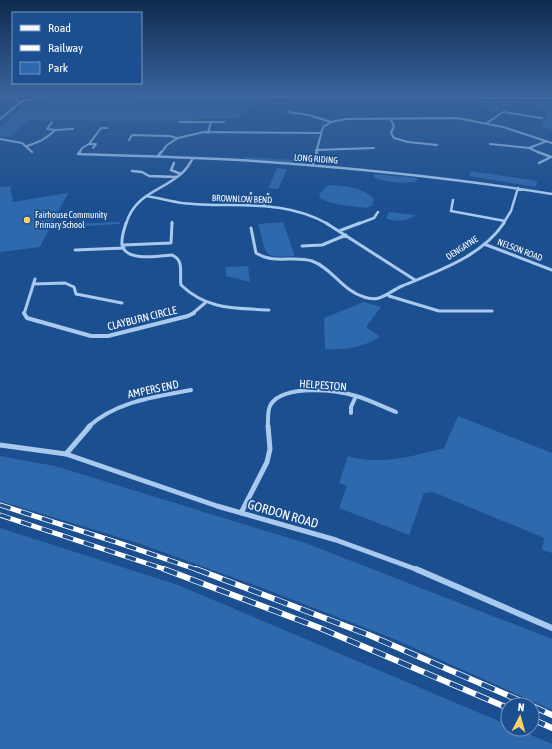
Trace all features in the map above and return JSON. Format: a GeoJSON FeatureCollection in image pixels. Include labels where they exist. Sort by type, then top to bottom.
{"type":"FeatureCollection","features":[{"type":"Feature","properties":{"kind":"street"},"geometry":{"type":"LineString","coordinates":[[27,146],[47,140],[55,130]]}},
{"type":"Feature","properties":{"kind":"street"},"geometry":{"type":"LineString","coordinates":[[89,144],[100,130]]}},
{"type":"Feature","properties":{"kind":"street"},"geometry":{"type":"LineString","coordinates":[[313,165],[322,130]]}},
{"type":"Feature","properties":{"kind":"street"},"geometry":{"type":"LineString","coordinates":[[392,130],[391,133],[394,138],[408,142],[436,145]]}},
{"type":"Feature","properties":{"kind":"street"},"geometry":{"type":"LineString","coordinates":[[510,130],[552,143]]}},
{"type":"Feature","properties":{"kind":"street"},"geometry":{"type":"LineString","coordinates":[[158,156],[165,145],[177,138],[208,132],[320,133]]}},
{"type":"Feature","properties":{"kind":"street"},"geometry":{"type":"LineString","coordinates":[[129,140],[132,135],[169,136],[177,138]]}},
{"type":"Feature","properties":{"kind":"street"},"geometry":{"type":"LineString","coordinates":[[0,139],[15,141],[27,146],[32,152]]}},
{"type":"Feature","properties":{"kind":"street"},"geometry":{"type":"LineString","coordinates":[[530,148],[547,141]]}},
{"type":"Feature","properties":{"kind":"street"},"geometry":{"type":"LineString","coordinates":[[89,144],[96,144],[93,148]]}},
{"type":"Feature","properties":{"kind":"street","name":"LONG RIDING"},"geometry":{"type":"LineString","coordinates":[[89,144],[82,148],[78,154],[158,156],[313,165],[420,175],[552,194]]}},
{"type":"Feature","properties":{"kind":"street"},"geometry":{"type":"LineString","coordinates":[[490,144],[530,148],[551,157],[539,163]]}},
{"type":"Feature","properties":{"kind":"street"},"geometry":{"type":"LineString","coordinates":[[316,150],[374,148]]}},
{"type":"Feature","properties":{"kind":"street"},"geometry":{"type":"LineString","coordinates":[[193,158],[181,174],[146,196],[132,210],[122,240],[123,247],[128,254],[134,256],[172,255],[178,257],[181,260],[182,285],[205,303],[225,308],[269,310]]}},
{"type":"Feature","properties":{"kind":"street"},"geometry":{"type":"LineString","coordinates":[[174,163],[171,170],[181,174]]}},
{"type":"Feature","properties":{"kind":"street"},"geometry":{"type":"LineString","coordinates":[[132,171],[142,172],[149,176],[176,178]]}},
{"type":"Feature","properties":{"kind":"street","name":"DENGAYNE"},"geometry":{"type":"LineString","coordinates":[[252,228],[256,253],[261,256],[276,261],[302,260],[316,262],[362,297],[380,299],[389,296],[398,288],[454,264],[484,244],[496,233],[505,221],[514,205],[518,188]]}},
{"type":"Feature","properties":{"kind":"street"},"geometry":{"type":"LineString","coordinates":[[248,205],[251,192]]}},
{"type":"Feature","properties":{"kind":"street"},"geometry":{"type":"LineString","coordinates":[[264,205],[268,194]]}},
{"type":"Feature","properties":{"kind":"street","name":"BROWNLOW BEND"},"geometry":{"type":"LineString","coordinates":[[146,196],[182,203],[264,205],[305,214],[326,223],[415,280]]}},
{"type":"Feature","properties":{"kind":"street"},"geometry":{"type":"LineString","coordinates":[[453,200],[451,211],[505,221]]}},
{"type":"Feature","properties":{"kind":"street"},"geometry":{"type":"LineString","coordinates":[[339,231],[374,218],[378,212]]}},
{"type":"Feature","properties":{"kind":"street"},"geometry":{"type":"LineString","coordinates":[[75,250],[171,243],[172,222]]}},
{"type":"Feature","properties":{"kind":"street"},"geometry":{"type":"LineString","coordinates":[[302,246],[322,245],[346,235]]}},
{"type":"Feature","properties":{"kind":"street","name":"NELSON ROAD"},"geometry":{"type":"LineString","coordinates":[[484,244],[552,270]]}},
{"type":"Feature","properties":{"kind":"street","name":"CLAYBURN CIRCLE"},"geometry":{"type":"LineString","coordinates":[[35,279],[24,314],[27,318],[95,337],[114,334],[188,316],[194,313],[205,303]]}},
{"type":"Feature","properties":{"kind":"street"},"geometry":{"type":"LineString","coordinates":[[33,284],[65,283],[74,287],[76,294],[122,304]]}},
{"type":"Feature","properties":{"kind":"street","name":"DENGAYNE"},"geometry":{"type":"LineString","coordinates":[[389,296],[439,311],[492,311]]}},
{"type":"Feature","properties":{"kind":"street","name":"AMPERS END"},"geometry":{"type":"LineString","coordinates":[[66,454],[86,429],[114,409],[132,402],[191,390]]}},
{"type":"Feature","properties":{"kind":"street","name":"HELPESTON"},"geometry":{"type":"LineString","coordinates":[[241,513],[263,471],[270,454],[268,414],[274,400],[292,392],[328,392],[356,396],[396,412]]}},
{"type":"Feature","properties":{"kind":"street"},"geometry":{"type":"LineString","coordinates":[[351,413],[351,407],[356,396]]}},
{"type":"Feature","properties":{"kind":"street","name":"GORDON ROAD"},"geometry":{"type":"LineString","coordinates":[[0,445],[66,454],[210,504],[336,540],[416,568],[552,628]]}},
{"type":"Feature","properties":{"kind":"green space"},"geometry":{"type":"Polygon","coordinates":[[[0,130],[18,130],[11,137],[0,136],[0,130]]]}},
{"type":"Feature","properties":{"kind":"green space"},"geometry":{"type":"Polygon","coordinates":[[[245,157],[310,161],[304,163],[244,159],[245,157]]]}},
{"type":"Feature","properties":{"kind":"green space"},"geometry":{"type":"Polygon","coordinates":[[[277,168],[287,169],[278,189],[268,188],[277,168]]]}},
{"type":"Feature","properties":{"kind":"green space"},"geometry":{"type":"Polygon","coordinates":[[[471,171],[537,181],[536,187],[469,176],[471,171]]]}},
{"type":"Feature","properties":{"kind":"green space"},"geometry":{"type":"Polygon","coordinates":[[[374,174],[418,178],[415,182],[394,182],[378,179],[374,177],[374,174]]]}},
{"type":"Feature","properties":{"kind":"green space"},"geometry":{"type":"Polygon","coordinates":[[[329,185],[347,187],[365,192],[374,199],[372,205],[367,208],[341,205],[320,198],[319,194],[329,185]]]}},
{"type":"Feature","properties":{"kind":"green space"},"geometry":{"type":"Polygon","coordinates":[[[10,186],[13,202],[68,193],[40,247],[0,252],[0,187],[10,186]]]}},
{"type":"Feature","properties":{"kind":"green space"},"geometry":{"type":"Polygon","coordinates":[[[389,212],[415,215],[405,220],[397,221],[386,218],[389,212]]]}},
{"type":"Feature","properties":{"kind":"green space"},"geometry":{"type":"Polygon","coordinates":[[[120,222],[119,224],[70,227],[71,224],[120,222]]]}},
{"type":"Feature","properties":{"kind":"green space"},"geometry":{"type":"Polygon","coordinates":[[[283,222],[295,256],[284,257],[271,255],[265,248],[258,224],[283,222]]]}},
{"type":"Feature","properties":{"kind":"green space"},"geometry":{"type":"Polygon","coordinates":[[[248,266],[250,282],[226,276],[226,267],[248,266]]]}},
{"type":"Feature","properties":{"kind":"green space"},"geometry":{"type":"Polygon","coordinates":[[[364,302],[381,307],[366,327],[380,337],[354,348],[325,349],[324,318],[364,302]]]}},
{"type":"Feature","properties":{"kind":"green space"},"geometry":{"type":"Polygon","coordinates":[[[458,416],[552,453],[552,553],[542,550],[544,538],[433,492],[424,493],[409,535],[339,508],[347,486],[339,483],[348,456],[372,460],[396,459],[444,448],[458,416]]]}},
{"type":"Feature","properties":{"kind":"green space"},"geometry":{"type":"Polygon","coordinates":[[[0,456],[55,466],[308,544],[552,639],[552,710],[540,705],[540,697],[523,697],[392,638],[257,586],[138,543],[0,501],[0,456]]]}},
{"type":"Feature","properties":{"kind":"green space"},"geometry":{"type":"Polygon","coordinates":[[[0,528],[178,585],[500,722],[500,737],[536,737],[552,744],[552,749],[0,749],[0,528]]]}},
{"type":"Feature","properties":{"kind":"railway"},"geometry":{"type":"LineString","coordinates":[[0,505],[198,570]]}},
{"type":"Feature","properties":{"kind":"railway"},"geometry":{"type":"LineString","coordinates":[[0,515],[164,569]]}},
{"type":"Feature","properties":{"kind":"railway"},"geometry":{"type":"LineString","coordinates":[[164,569],[320,628],[500,705]]}},
{"type":"Feature","properties":{"kind":"railway"},"geometry":{"type":"LineString","coordinates":[[196,569],[369,635],[512,697]]}},
{"type":"Feature","properties":{"kind":"railway"},"geometry":{"type":"LineString","coordinates":[[540,710],[552,715]]}},
{"type":"Feature","properties":{"kind":"railway"},"geometry":{"type":"LineString","coordinates":[[540,723],[552,728]]}},
{"type":"Feature","properties":{"kind":"place","name":"Fairhouse Community Primary School"},"geometry":{"type":"Point","coordinates":[27,220]}}]}
